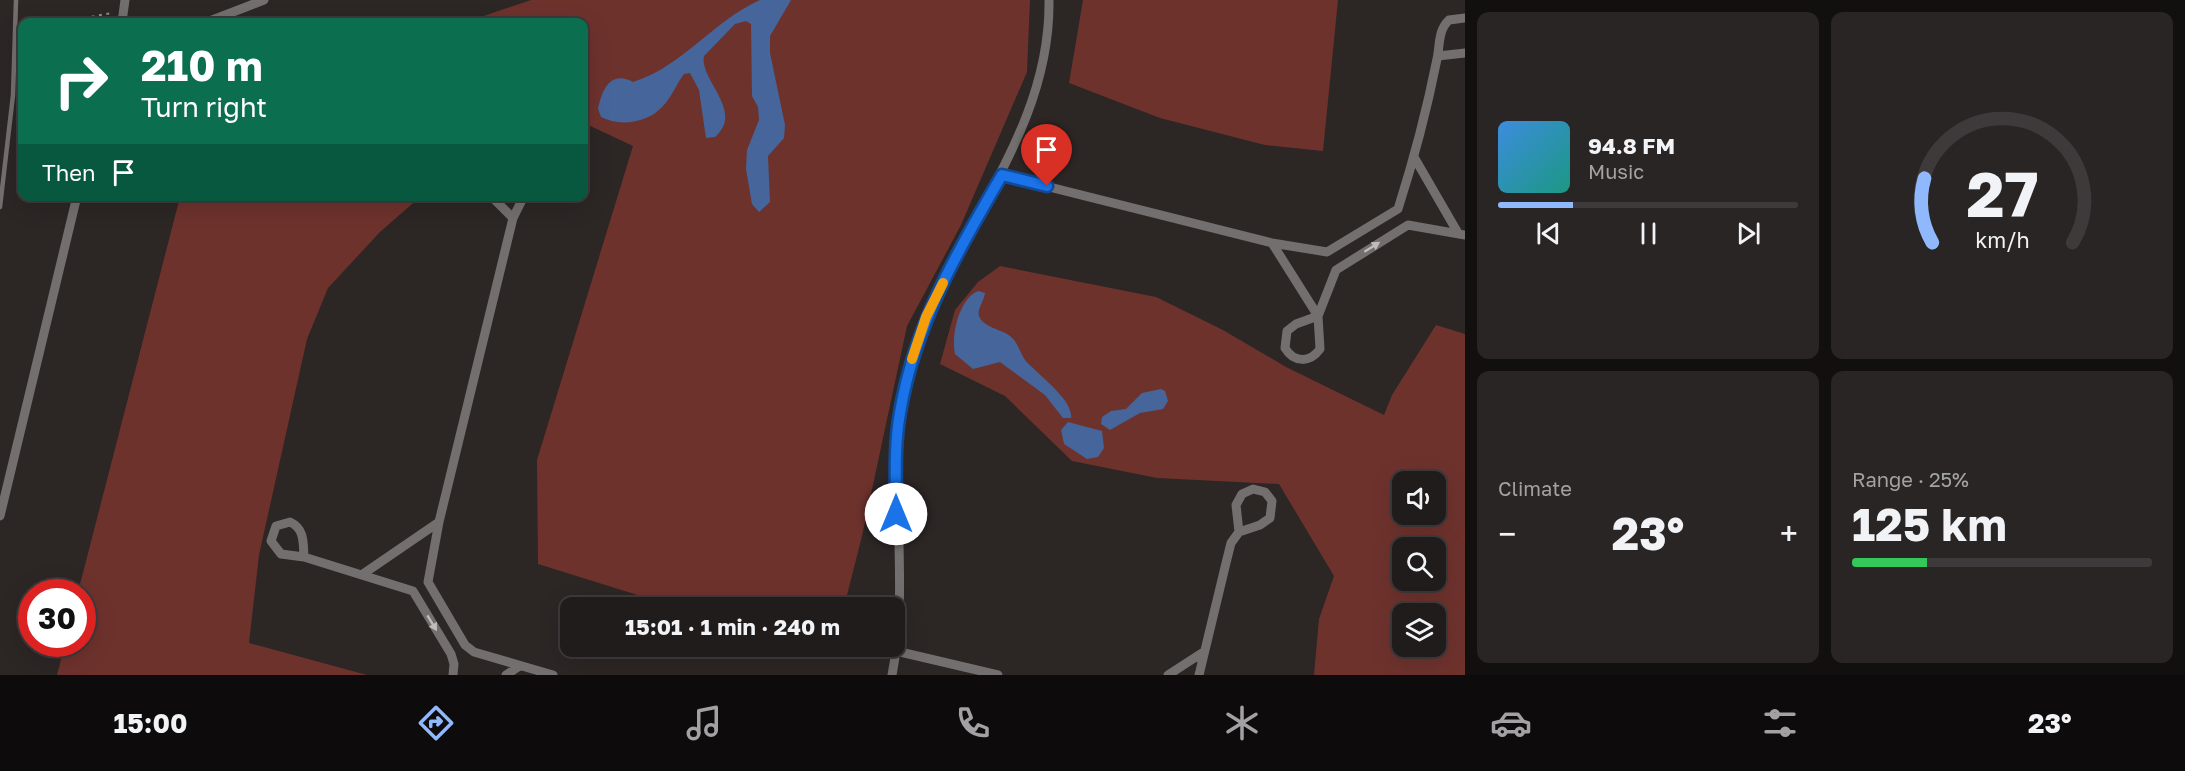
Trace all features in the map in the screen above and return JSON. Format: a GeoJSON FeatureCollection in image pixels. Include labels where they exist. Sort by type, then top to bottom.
{"type":"FeatureCollection","features":[{"type":"Feature","properties":{"kind":"street"},"geometry":{"type":"LineString","coordinates":[[123,18],[125,0]]}},
{"type":"Feature","properties":{"kind":"street"},"geometry":{"type":"LineString","coordinates":[[217,18],[264,0]]}},
{"type":"Feature","properties":{"kind":"street"},"geometry":{"type":"LineString","coordinates":[[899,597],[897,443],[905,388],[926,317],[959,250],[1002,175],[1019,136],[1036,85],[1048,23],[1048,0]]}},
{"type":"Feature","properties":{"kind":"street"},"geometry":{"type":"LineString","coordinates":[[1002,175],[1272,243],[1327,252],[1398,209],[1414,157],[1444,24],[1455,17],[1465,18]]}},
{"type":"Feature","properties":{"kind":"street"},"geometry":{"type":"LineString","coordinates":[[1438,56],[1465,53]]}},
{"type":"Feature","properties":{"kind":"street"},"geometry":{"type":"LineString","coordinates":[[1414,157],[1462,234]]}},
{"type":"Feature","properties":{"kind":"street"},"geometry":{"type":"LineString","coordinates":[[0,516],[76,201]]}},
{"type":"Feature","properties":{"kind":"street"},"geometry":{"type":"LineString","coordinates":[[496,201],[513,218]]}},
{"type":"Feature","properties":{"kind":"street"},"geometry":{"type":"LineString","coordinates":[[522,201],[513,218],[439,522],[428,582],[465,645],[487,657],[553,675]]}},
{"type":"Feature","properties":{"kind":"street"},"geometry":{"type":"LineString","coordinates":[[1398,209],[1408,225]]}},
{"type":"Feature","properties":{"kind":"street"},"geometry":{"type":"LineString","coordinates":[[1318,316],[1296,324],[1287,331],[1285,348],[1292,357],[1311,358],[1320,349],[1318,316],[1336,270],[1408,225],[1462,234]]}},
{"type":"Feature","properties":{"kind":"street"},"geometry":{"type":"LineString","coordinates":[[1272,243],[1318,316]]}},
{"type":"Feature","properties":{"kind":"street"},"geometry":{"type":"LineString","coordinates":[[1327,252],[1336,270]]}},
{"type":"Feature","properties":{"kind":"street"},"geometry":{"type":"LineString","coordinates":[[1198,675],[1231,543],[1239,532],[1260,525],[1270,518],[1273,507],[1265,492],[1260,489],[1247,490],[1238,499],[1239,532]]}},
{"type":"Feature","properties":{"kind":"street"},"geometry":{"type":"LineString","coordinates":[[363,574],[439,522]]}},
{"type":"Feature","properties":{"kind":"street"},"geometry":{"type":"LineString","coordinates":[[304,557],[413,591],[451,654],[454,664],[453,675]]}},
{"type":"Feature","properties":{"kind":"street"},"geometry":{"type":"LineString","coordinates":[[413,591],[428,582]]}},
{"type":"Feature","properties":{"kind":"street"},"geometry":{"type":"LineString","coordinates":[[451,654],[465,645]]}},
{"type":"Feature","properties":{"kind":"street"},"geometry":{"type":"LineString","coordinates":[[905,653],[998,675]]}},
{"type":"Feature","properties":{"kind":"street"},"geometry":{"type":"LineString","coordinates":[[1168,675],[1202,654]]}},
{"type":"Feature","properties":{"kind":"street"},"geometry":{"type":"LineString","coordinates":[[892,675],[895,657]]}},
{"type":"Feature","properties":{"kind":"street"},"geometry":{"type":"LineString","coordinates":[[506,675],[518,667]]}},
{"type":"Feature","properties":{"kind":"lane"},"geometry":{"type":"LineString","coordinates":[[0,207],[13,96],[16,0]]}},
{"type":"Feature","properties":{"kind":"path"},"geometry":{"type":"LineString","coordinates":[[83,18],[115,12]]}},
{"type":"Feature","properties":{"kind":"shaded area"},"geometry":{"type":"Polygon","coordinates":[[[531,0],[1030,0],[1027,72],[961,225],[907,326],[862,536],[847,597],[644,597],[538,564],[537,460],[633,146],[588,125],[588,18],[478,18],[531,0]]]}},
{"type":"Feature","properties":{"kind":"shaded area"},"geometry":{"type":"Polygon","coordinates":[[[1083,0],[1338,0],[1323,151],[1265,145],[1160,118],[1069,83],[1083,0]]]}},
{"type":"Feature","properties":{"kind":"shaded area"},"geometry":{"type":"Polygon","coordinates":[[[179,201],[415,201],[380,232],[328,288],[307,339],[259,555],[249,643],[367,675],[57,675],[62,657],[96,657],[96,579],[81,579],[179,201]]]}},
{"type":"Feature","properties":{"kind":"shaded area"},"geometry":{"type":"Polygon","coordinates":[[[1000,266],[1156,297],[1223,330],[1286,367],[1384,415],[1392,395],[1436,325],[1465,334],[1465,675],[1314,675],[1319,619],[1334,576],[1279,484],[1157,478],[1072,461],[1005,396],[940,364],[955,310],[978,282],[1000,266]]]}},
{"type":"Feature","properties":{"kind":"water"},"geometry":{"type":"Polygon","coordinates":[[[760,0],[791,0],[770,36],[770,53],[785,125],[784,138],[768,156],[770,202],[759,212],[752,204],[746,169],[747,150],[759,120],[758,107],[752,96],[751,24],[746,21],[735,24],[704,56],[704,65],[719,96],[725,117],[723,127],[715,137],[706,138],[699,90],[690,73],[684,74],[669,99],[657,112],[642,120],[617,122],[609,120],[601,117],[598,109],[605,89],[613,80],[619,78],[633,82],[651,75],[667,66],[727,20],[760,0]]]}},
{"type":"Feature","properties":{"kind":"water"},"geometry":{"type":"Polygon","coordinates":[[[978,291],[985,293],[979,311],[981,320],[1013,338],[1025,360],[1067,403],[1071,418],[1063,418],[1045,395],[1000,362],[973,369],[955,354],[954,337],[961,309],[971,295],[978,291]]]}},
{"type":"Feature","properties":{"kind":"water"},"geometry":{"type":"Polygon","coordinates":[[[1161,389],[1165,391],[1168,401],[1163,409],[1140,413],[1110,430],[1101,424],[1102,417],[1111,411],[1126,409],[1142,393],[1161,389]]]}},
{"type":"Feature","properties":{"kind":"water"},"geometry":{"type":"Polygon","coordinates":[[[1068,422],[1102,431],[1104,448],[1098,457],[1087,459],[1064,444],[1061,430],[1068,422]]]}},
{"type":"Feature","properties":{"kind":"slow traffic"},"geometry":{"type":"LineString","coordinates":[[912,359],[926,317],[943,283]]}},
{"type":"Feature","properties":{"kind":"route"},"geometry":{"type":"LineString","coordinates":[[896,514],[899,415],[910,366],[926,317],[959,250],[1002,175],[1047,186]]}}]}
